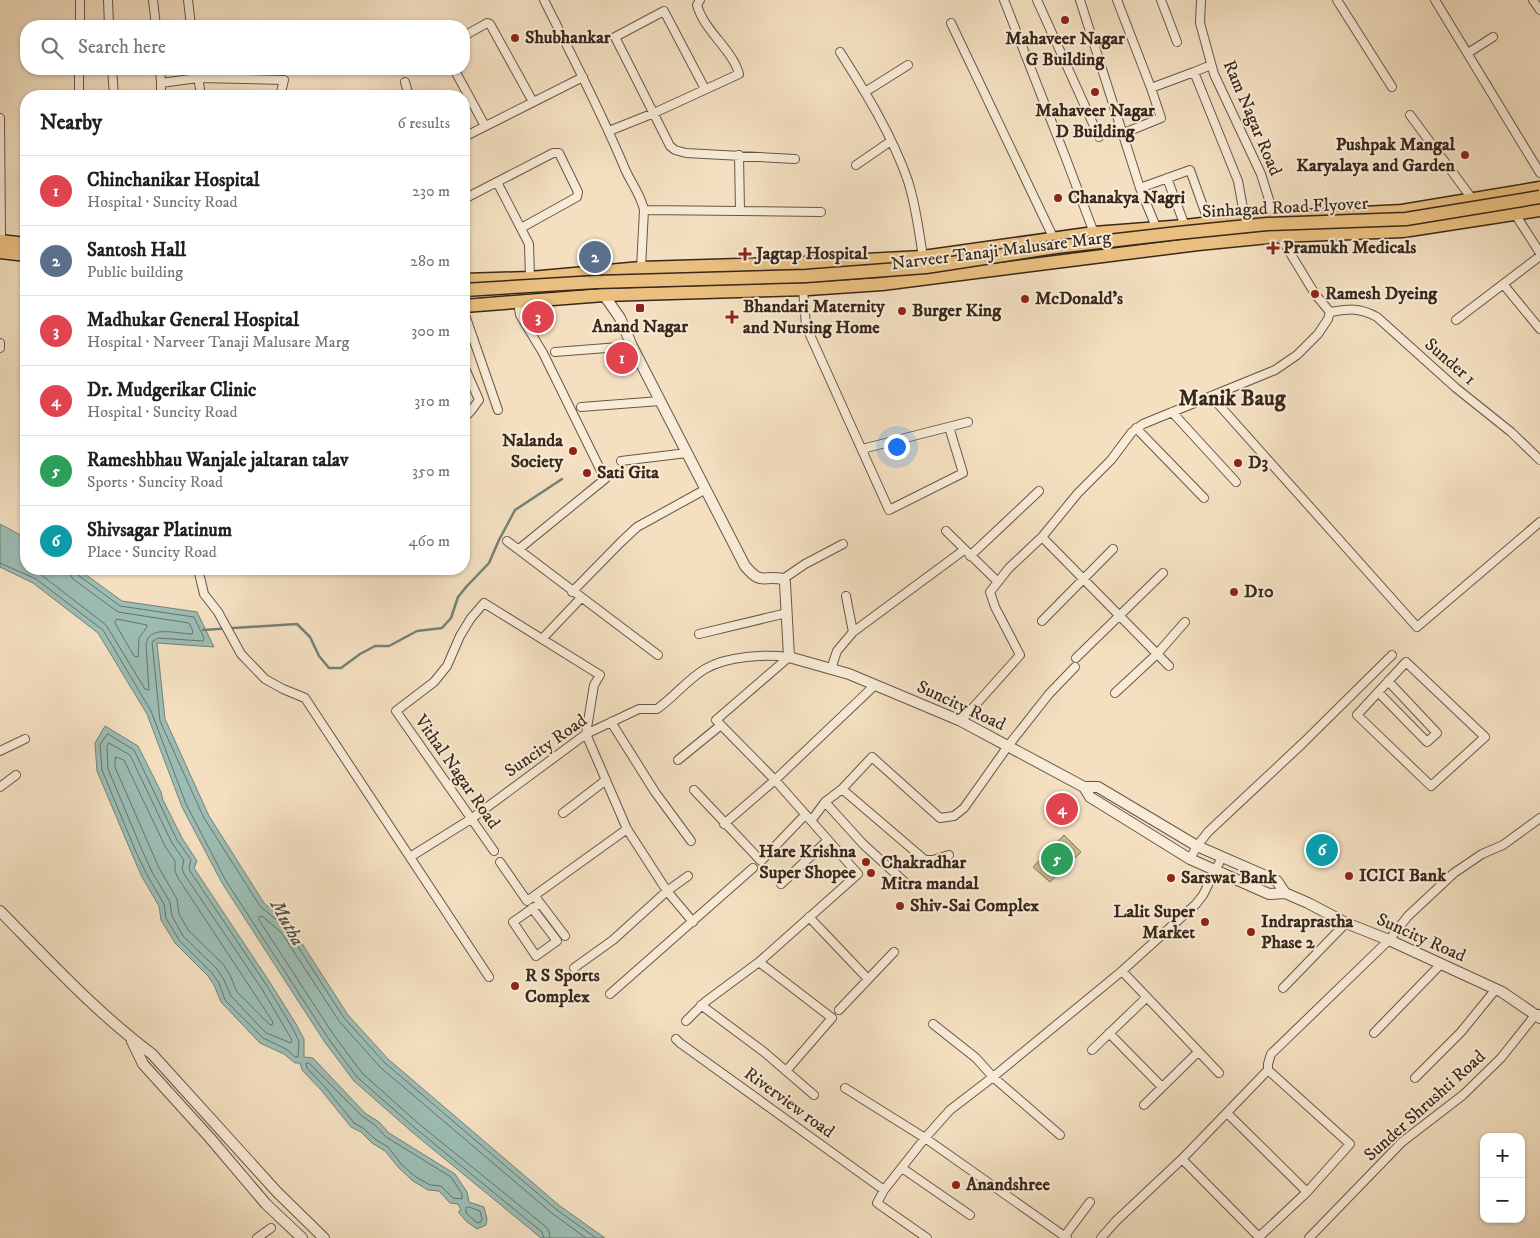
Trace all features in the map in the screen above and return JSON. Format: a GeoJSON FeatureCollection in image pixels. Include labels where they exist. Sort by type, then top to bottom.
{"type":"FeatureCollection","features":[{"type":"Feature","properties":{"kind":"main road","name":"Narveer Tanaji Malusare Marg"},"geometry":{"type":"LineString","coordinates":[[470,280],[530,278],[641,268],[923,257],[1094,233],[1156,227],[1186,226],[1245,219],[1402,211],[1540,188]]}},
{"type":"Feature","properties":{"kind":"main road","name":"Sinhagad Road Flyover"},"geometry":{"type":"LineString","coordinates":[[470,290],[596,282],[806,276],[926,266],[1056,247],[1267,224],[1406,219],[1540,197]]}},
{"type":"Feature","properties":{"kind":"main road","name":"Sinhagad Road Flyover"},"geometry":{"type":"LineString","coordinates":[[470,298],[704,283],[807,282],[878,277],[1198,237],[1308,227],[1405,223],[1540,203]]}},
{"type":"Feature","properties":{"kind":"main road","name":"Narveer Tanaji Malusare Marg"},"geometry":{"type":"LineString","coordinates":[[470,305],[604,295],[803,290],[882,284],[1279,236],[1403,231],[1540,210]]}},
{"type":"Feature","properties":{"kind":"main road"},"geometry":{"type":"LineString","coordinates":[[0,239],[20,237]]}},
{"type":"Feature","properties":{"kind":"main road"},"geometry":{"type":"LineString","coordinates":[[0,239],[20,243]]}},
{"type":"Feature","properties":{"kind":"main road"},"geometry":{"type":"LineString","coordinates":[[0,239],[20,247]]}},
{"type":"Feature","properties":{"kind":"main road"},"geometry":{"type":"LineString","coordinates":[[0,252],[20,254]]}},
{"type":"Feature","properties":{"kind":"street"},"geometry":{"type":"LineString","coordinates":[[80,0],[80,20]]}},
{"type":"Feature","properties":{"kind":"street"},"geometry":{"type":"LineString","coordinates":[[108,0],[109,20]]}},
{"type":"Feature","properties":{"kind":"street"},"geometry":{"type":"LineString","coordinates":[[153,0],[155,20]]}},
{"type":"Feature","properties":{"kind":"street"},"geometry":{"type":"LineString","coordinates":[[188,0],[191,20]]}},
{"type":"Feature","properties":{"kind":"street"},"geometry":{"type":"LineString","coordinates":[[544,0],[610,131],[627,173],[642,201],[644,210],[641,268],[643,294]]}},
{"type":"Feature","properties":{"kind":"street"},"geometry":{"type":"LineString","coordinates":[[610,131],[739,74],[718,38],[712,33],[700,14],[697,4],[700,0]]}},
{"type":"Feature","properties":{"kind":"street"},"geometry":{"type":"LineString","coordinates":[[1004,0],[1094,233]]}},
{"type":"Feature","properties":{"kind":"street"},"geometry":{"type":"LineString","coordinates":[[1037,0],[1099,137]]}},
{"type":"Feature","properties":{"kind":"street"},"geometry":{"type":"LineString","coordinates":[[1080,0],[1140,188],[1156,227]]}},
{"type":"Feature","properties":{"kind":"street"},"geometry":{"type":"LineString","coordinates":[[1117,0],[1161,118],[1124,133]]}},
{"type":"Feature","properties":{"kind":"street"},"geometry":{"type":"LineString","coordinates":[[1161,0],[1177,42]]}},
{"type":"Feature","properties":{"kind":"street","name":"Ram Nagar Road"},"geometry":{"type":"LineString","coordinates":[[1201,0],[1200,23],[1211,65],[1236,124],[1261,174],[1279,236],[1315,294],[1330,312]]}},
{"type":"Feature","properties":{"kind":"street"},"geometry":{"type":"LineString","coordinates":[[1337,0],[1392,87]]}},
{"type":"Feature","properties":{"kind":"street"},"geometry":{"type":"LineString","coordinates":[[1434,0],[1540,173]]}},
{"type":"Feature","properties":{"kind":"street"},"geometry":{"type":"LineString","coordinates":[[1533,0],[1540,10]]}},
{"type":"Feature","properties":{"kind":"street"},"geometry":{"type":"LineString","coordinates":[[705,89],[664,11],[615,37],[670,146],[675,150],[686,153],[795,159]]}},
{"type":"Feature","properties":{"kind":"street"},"geometry":{"type":"LineString","coordinates":[[470,33],[487,23],[490,24],[533,102]]}},
{"type":"Feature","properties":{"kind":"street"},"geometry":{"type":"LineString","coordinates":[[951,23],[1054,239]]}},
{"type":"Feature","properties":{"kind":"street"},"geometry":{"type":"LineString","coordinates":[[1468,53],[1493,37]]}},
{"type":"Feature","properties":{"kind":"street"},"geometry":{"type":"LineString","coordinates":[[840,52],[865,92],[891,141],[908,182],[915,207],[923,257]]}},
{"type":"Feature","properties":{"kind":"street"},"geometry":{"type":"LineString","coordinates":[[865,92],[908,65]]}},
{"type":"Feature","properties":{"kind":"street"},"geometry":{"type":"LineString","coordinates":[[1151,88],[1211,65]]}},
{"type":"Feature","properties":{"kind":"street"},"geometry":{"type":"LineString","coordinates":[[1194,72],[1238,181],[1245,219]]}},
{"type":"Feature","properties":{"kind":"street"},"geometry":{"type":"LineString","coordinates":[[79,75],[79,90]]}},
{"type":"Feature","properties":{"kind":"street"},"geometry":{"type":"LineString","coordinates":[[112,75],[114,90]]}},
{"type":"Feature","properties":{"kind":"street"},"geometry":{"type":"LineString","coordinates":[[160,75],[161,90]]}},
{"type":"Feature","properties":{"kind":"street"},"geometry":{"type":"LineString","coordinates":[[198,75],[200,90]]}},
{"type":"Feature","properties":{"kind":"street"},"geometry":{"type":"LineString","coordinates":[[457,75],[465,90]]}},
{"type":"Feature","properties":{"kind":"street"},"geometry":{"type":"LineString","coordinates":[[470,134],[583,77]]}},
{"type":"Feature","properties":{"kind":"street"},"geometry":{"type":"LineString","coordinates":[[161,83],[198,78],[284,80],[282,90]]}},
{"type":"Feature","properties":{"kind":"street"},"geometry":{"type":"LineString","coordinates":[[405,82],[407,90]]}},
{"type":"Feature","properties":{"kind":"street"},"geometry":{"type":"LineString","coordinates":[[470,98],[485,126]]}},
{"type":"Feature","properties":{"kind":"street"},"geometry":{"type":"LineString","coordinates":[[1410,115],[1473,200]]}},
{"type":"Feature","properties":{"kind":"street"},"geometry":{"type":"LineString","coordinates":[[0,118],[0,239]]}},
{"type":"Feature","properties":{"kind":"street"},"geometry":{"type":"LineString","coordinates":[[856,165],[891,141]]}},
{"type":"Feature","properties":{"kind":"street"},"geometry":{"type":"LineString","coordinates":[[470,197],[553,153],[559,153],[578,192],[578,197],[521,228]]}},
{"type":"Feature","properties":{"kind":"street"},"geometry":{"type":"LineString","coordinates":[[739,155],[740,211]]}},
{"type":"Feature","properties":{"kind":"street"},"geometry":{"type":"LineString","coordinates":[[1140,188],[1190,170],[1209,223]]}},
{"type":"Feature","properties":{"kind":"street"},"geometry":{"type":"LineString","coordinates":[[1167,178],[1186,226]]}},
{"type":"Feature","properties":{"kind":"street"},"geometry":{"type":"LineString","coordinates":[[497,182],[529,244],[530,278]]}},
{"type":"Feature","properties":{"kind":"street"},"geometry":{"type":"LineString","coordinates":[[644,210],[821,212]]}},
{"type":"Feature","properties":{"kind":"street"},"geometry":{"type":"LineString","coordinates":[[1456,320],[1540,255],[1515,214]]}},
{"type":"Feature","properties":{"kind":"street"},"geometry":{"type":"LineString","coordinates":[[602,272],[604,295],[620,318],[632,346],[745,566],[755,577],[783,579],[805,564],[843,544]]}},
{"type":"Feature","properties":{"kind":"street"},"geometry":{"type":"LineString","coordinates":[[1504,284],[1540,329]]}},
{"type":"Feature","properties":{"kind":"street"},"geometry":{"type":"LineString","coordinates":[[803,290],[806,326],[889,510],[963,473],[949,427]]}},
{"type":"Feature","properties":{"kind":"street"},"geometry":{"type":"LineString","coordinates":[[518,301],[520,315],[543,353],[605,479],[519,549]]}},
{"type":"Feature","properties":{"kind":"street","name":"Sunder 1"},"geometry":{"type":"LineString","coordinates":[[1330,312],[1348,309],[1365,311],[1377,317],[1456,388],[1511,432],[1540,460]]}},
{"type":"Feature","properties":{"kind":"street"},"geometry":{"type":"LineString","coordinates":[[961,721],[1020,655],[995,607],[990,592],[1009,568],[1042,537],[1136,428],[1275,370],[1289,361],[1318,334],[1328,319],[1330,312]]}},
{"type":"Feature","properties":{"kind":"street"},"geometry":{"type":"LineString","coordinates":[[470,329],[498,410]]}},
{"type":"Feature","properties":{"kind":"street"},"geometry":{"type":"LineString","coordinates":[[555,352],[632,346]]}},
{"type":"Feature","properties":{"kind":"street"},"geometry":{"type":"LineString","coordinates":[[470,380],[479,400],[470,411]]}},
{"type":"Feature","properties":{"kind":"street"},"geometry":{"type":"LineString","coordinates":[[1211,396],[1418,627],[1540,522]]}},
{"type":"Feature","properties":{"kind":"street"},"geometry":{"type":"LineString","coordinates":[[581,407],[660,401]]}},
{"type":"Feature","properties":{"kind":"street"},"geometry":{"type":"LineString","coordinates":[[1172,412],[1236,482]]}},
{"type":"Feature","properties":{"kind":"street"},"geometry":{"type":"LineString","coordinates":[[862,449],[968,422]]}},
{"type":"Feature","properties":{"kind":"street"},"geometry":{"type":"LineString","coordinates":[[1136,428],[1204,498]]}},
{"type":"Feature","properties":{"kind":"street"},"geometry":{"type":"LineString","coordinates":[[621,461],[687,453]]}},
{"type":"Feature","properties":{"kind":"street"},"geometry":{"type":"LineString","coordinates":[[572,592],[637,527],[706,489]]}},
{"type":"Feature","properties":{"kind":"street"},"geometry":{"type":"LineString","coordinates":[[831,669],[837,651],[853,632],[967,553],[1039,491]]}},
{"type":"Feature","properties":{"kind":"street"},"geometry":{"type":"LineString","coordinates":[[946,531],[998,582]]}},
{"type":"Feature","properties":{"kind":"street"},"geometry":{"type":"LineString","coordinates":[[1042,537],[1169,666]]}},
{"type":"Feature","properties":{"kind":"street"},"geometry":{"type":"LineString","coordinates":[[507,541],[572,592],[658,655]]}},
{"type":"Feature","properties":{"kind":"street"},"geometry":{"type":"LineString","coordinates":[[1042,621],[1113,549]]}},
{"type":"Feature","properties":{"kind":"street"},"geometry":{"type":"LineString","coordinates":[[811,821],[825,802],[842,789],[872,757],[940,818],[954,816],[964,808],[1008,746],[1075,662],[1119,615],[1163,573]]}},
{"type":"Feature","properties":{"kind":"street"},"geometry":{"type":"LineString","coordinates":[[199,575],[204,594],[218,612],[241,654],[265,679],[283,689],[306,698],[489,977]]}},
{"type":"Feature","properties":{"kind":"street"},"geometry":{"type":"LineString","coordinates":[[686,1021],[732,981],[760,962],[858,874],[775,780],[716,720],[789,657],[785,584],[783,579]]}},
{"type":"Feature","properties":{"kind":"street"},"geometry":{"type":"LineString","coordinates":[[846,596],[853,632]]}},
{"type":"Feature","properties":{"kind":"street"},"geometry":{"type":"LineString","coordinates":[[581,598],[542,638],[600,675],[594,685],[586,734],[627,829],[667,891],[693,922]]}},
{"type":"Feature","properties":{"kind":"street","name":"Vithal Nagar Road"},"geometry":{"type":"LineString","coordinates":[[494,851],[396,711],[434,682],[447,666],[460,636],[471,618],[484,603],[542,638]]}},
{"type":"Feature","properties":{"kind":"street"},"geometry":{"type":"LineString","coordinates":[[699,634],[787,613]]}},
{"type":"Feature","properties":{"kind":"street"},"geometry":{"type":"LineString","coordinates":[[1115,693],[1157,654],[1185,622]]}},
{"type":"Feature","properties":{"kind":"street"},"geometry":{"type":"LineString","coordinates":[[1190,859],[1208,832],[1392,655]]}},
{"type":"Feature","properties":{"kind":"street","name":"Suncity Road"},"geometry":{"type":"LineString","coordinates":[[410,857],[471,819],[586,734],[640,709],[657,709],[706,668],[728,660],[776,656],[789,657],[849,674],[961,721],[1084,787],[1098,787],[1197,846],[1277,881],[1285,893]]}},
{"type":"Feature","properties":{"kind":"street"},"geometry":{"type":"LineString","coordinates":[[1406,662],[1484,737],[1431,786],[1358,715],[1383,687],[1406,662]]}},
{"type":"Feature","properties":{"kind":"street"},"geometry":{"type":"LineString","coordinates":[[1372,676],[1437,733],[1427,742],[1383,687]]}},
{"type":"Feature","properties":{"kind":"street"},"geometry":{"type":"LineString","coordinates":[[724,824],[775,780],[875,685]]}},
{"type":"Feature","properties":{"kind":"street"},"geometry":{"type":"LineString","coordinates":[[611,722],[655,792],[691,840]]}},
{"type":"Feature","properties":{"kind":"street"},"geometry":{"type":"LineString","coordinates":[[678,760],[721,725]]}},
{"type":"Feature","properties":{"kind":"street"},"geometry":{"type":"LineString","coordinates":[[0,751],[25,739]]}},
{"type":"Feature","properties":{"kind":"street"},"geometry":{"type":"LineString","coordinates":[[0,788],[16,774]]}},
{"type":"Feature","properties":{"kind":"street"},"geometry":{"type":"LineString","coordinates":[[563,813],[606,780]]}},
{"type":"Feature","properties":{"kind":"street","name":"Suncity Road"},"geometry":{"type":"LineString","coordinates":[[1084,787],[1090,797],[1190,859],[1269,894],[1285,893],[1346,923],[1389,940],[1496,989],[1539,1015]]}},
{"type":"Feature","properties":{"kind":"street"},"geometry":{"type":"LineString","coordinates":[[842,789],[925,860],[933,860],[949,855]]}},
{"type":"Feature","properties":{"kind":"street"},"geometry":{"type":"LineString","coordinates":[[694,790],[724,824],[761,861],[805,815]]}},
{"type":"Feature","properties":{"kind":"street"},"geometry":{"type":"LineString","coordinates":[[825,802],[863,844],[909,886]]}},
{"type":"Feature","properties":{"kind":"street"},"geometry":{"type":"LineString","coordinates":[[1101,1238],[1116,1221],[1182,1159],[1268,1070],[1268,1060],[1274,1050],[1389,940],[1408,916],[1454,873],[1475,858],[1503,845],[1540,818]]}},
{"type":"Feature","properties":{"kind":"street"},"geometry":{"type":"LineString","coordinates":[[500,862],[527,901],[627,829]]}},
{"type":"Feature","properties":{"kind":"street"},"geometry":{"type":"LineString","coordinates":[[781,884],[828,840]]}},
{"type":"Feature","properties":{"kind":"street"},"geometry":{"type":"LineString","coordinates":[[927,1238],[877,1203],[884,1190],[950,1110],[994,1077],[1122,971],[1196,904],[1203,895],[1222,857]]}},
{"type":"Feature","properties":{"kind":"street"},"geometry":{"type":"LineString","coordinates":[[610,994],[753,868]]}},
{"type":"Feature","properties":{"kind":"street"},"geometry":{"type":"LineString","coordinates":[[574,968],[613,940],[667,891],[688,876]]}},
{"type":"Feature","properties":{"kind":"street"},"geometry":{"type":"LineString","coordinates":[[534,896],[562,933],[553,936]]}},
{"type":"Feature","properties":{"kind":"street"},"geometry":{"type":"LineString","coordinates":[[532,908],[557,941],[536,956],[513,922],[532,908],[540,903]]}},
{"type":"Feature","properties":{"kind":"street"},"geometry":{"type":"LineString","coordinates":[[0,911],[73,987],[130,1038],[152,1054],[276,1192],[324,1238]]}},
{"type":"Feature","properties":{"kind":"street"},"geometry":{"type":"LineString","coordinates":[[809,917],[868,979]]}},
{"type":"Feature","properties":{"kind":"street"},"geometry":{"type":"LineString","coordinates":[[1283,988],[1346,923]]}},
{"type":"Feature","properties":{"kind":"street"},"geometry":{"type":"LineString","coordinates":[[839,1010],[894,952]]}},
{"type":"Feature","properties":{"kind":"street"},"geometry":{"type":"LineString","coordinates":[[760,962],[832,1018],[786,1071]]}},
{"type":"Feature","properties":{"kind":"street"},"geometry":{"type":"LineString","coordinates":[[1374,1033],[1441,964]]}},
{"type":"Feature","properties":{"kind":"street"},"geometry":{"type":"LineString","coordinates":[[1122,971],[1219,1073]]}},
{"type":"Feature","properties":{"kind":"street"},"geometry":{"type":"LineString","coordinates":[[1415,1078],[1461,1032],[1496,989]]}},
{"type":"Feature","properties":{"kind":"street"},"geometry":{"type":"LineString","coordinates":[[1092,1050],[1147,997]]}},
{"type":"Feature","properties":{"kind":"street"},"geometry":{"type":"LineString","coordinates":[[701,1006],[764,1052],[814,1095]]}},
{"type":"Feature","properties":{"kind":"street","name":"Sunder Shrushti Road"},"geometry":{"type":"LineString","coordinates":[[1309,1238],[1402,1142],[1463,1095],[1501,1058],[1539,1015]]}},
{"type":"Feature","properties":{"kind":"street"},"geometry":{"type":"LineString","coordinates":[[934,1024],[976,1058],[994,1077],[1060,1135]]}},
{"type":"Feature","properties":{"kind":"street"},"geometry":{"type":"LineString","coordinates":[[1109,1033],[1162,1087]]}},
{"type":"Feature","properties":{"kind":"street"},"geometry":{"type":"LineString","coordinates":[[130,1038],[143,1064],[266,1204],[302,1238]]}},
{"type":"Feature","properties":{"kind":"street","name":"Riverview road"},"geometry":{"type":"LineString","coordinates":[[676,1038],[680,1043],[884,1190]]}},
{"type":"Feature","properties":{"kind":"street"},"geometry":{"type":"LineString","coordinates":[[1144,1106],[1198,1052]]}},
{"type":"Feature","properties":{"kind":"street"},"geometry":{"type":"LineString","coordinates":[[1182,1159],[1258,1237],[1306,1192],[1350,1144],[1268,1070]]}},
{"type":"Feature","properties":{"kind":"street"},"geometry":{"type":"LineString","coordinates":[[845,1088],[925,1138],[1065,1237],[1090,1202]]}},
{"type":"Feature","properties":{"kind":"street"},"geometry":{"type":"LineString","coordinates":[[1227,1113],[1306,1192]]}},
{"type":"Feature","properties":{"kind":"street"},"geometry":{"type":"LineString","coordinates":[[902,1168],[970,1215]]}},
{"type":"Feature","properties":{"kind":"street"},"geometry":{"type":"LineString","coordinates":[[257,1238],[271,1228]]}},
{"type":"Feature","properties":{"kind":"shaded area"},"geometry":{"type":"Polygon","coordinates":[[[1064,835],[1081,852],[1050,882],[1033,867],[1064,835]]]}},
{"type":"Feature","properties":{"kind":"water","name":"Mutha"},"geometry":{"type":"Polygon","coordinates":[[[0,524],[20,535],[20,575],[86,575],[122,601],[197,612],[214,647],[157,643],[165,719],[209,816],[264,903],[290,925],[348,1015],[388,1059],[560,1206],[605,1238],[541,1238],[412,1132],[354,1081],[324,1041],[222,883],[182,807],[147,714],[98,633],[33,583],[0,567],[0,524]]]}},
{"type":"Feature","properties":{"kind":"water"},"geometry":{"type":"Polygon","coordinates":[[[105,726],[138,746],[182,838],[197,861],[194,868],[296,1024],[304,1039],[304,1057],[313,1058],[365,1113],[379,1122],[389,1133],[455,1174],[467,1192],[469,1202],[484,1207],[487,1219],[486,1225],[477,1229],[467,1222],[458,1212],[461,1210],[458,1204],[450,1203],[439,1191],[428,1190],[413,1181],[385,1151],[372,1143],[361,1132],[351,1127],[302,1070],[300,1063],[295,1063],[284,1054],[260,1043],[221,1002],[208,976],[175,943],[161,920],[159,906],[142,877],[97,771],[95,743],[105,726]]]}},
{"type":"Feature","properties":{"kind":"waterway"},"geometry":{"type":"LineString","coordinates":[[203,630],[297,624],[310,637],[319,656],[329,668],[341,668],[375,646],[389,646],[417,631],[442,628],[451,618],[458,597],[489,563],[515,510],[562,479]]}},
{"type":"Feature","properties":{"kind":"place","name":"Mahaveer Nagar G Building"},"geometry":{"type":"Point","coordinates":[1065,20]}},
{"type":"Feature","properties":{"kind":"place","name":"Shubhankar"},"geometry":{"type":"Point","coordinates":[515,38]}},
{"type":"Feature","properties":{"kind":"place","name":"Mahaveer Nagar D Building"},"geometry":{"type":"Point","coordinates":[1095,92]}},
{"type":"Feature","properties":{"kind":"place","name":"Pushpak Mangal Karyalaya and Garden"},"geometry":{"type":"Point","coordinates":[1465,155]}},
{"type":"Feature","properties":{"kind":"place","name":"Chanakya Nagri"},"geometry":{"type":"Point","coordinates":[1058,198]}},
{"type":"Feature","properties":{"kind":"place","name":"Pramukh Medicals"},"geometry":{"type":"Point","coordinates":[1273,248]}},
{"type":"Feature","properties":{"kind":"place","name":"Jagtap Hospital"},"geometry":{"type":"Point","coordinates":[745,254]}},
{"type":"Feature","properties":{"kind":"place","name":"Santosh Hall"},"geometry":{"type":"Point","coordinates":[595,257]}},
{"type":"Feature","properties":{"kind":"place","name":"Ramesh Dyeing"},"geometry":{"type":"Point","coordinates":[1315,294]}},
{"type":"Feature","properties":{"kind":"place","name":"McDonald's"},"geometry":{"type":"Point","coordinates":[1025,299]}},
{"type":"Feature","properties":{"kind":"place","name":"Anand Nagar"},"geometry":{"type":"Point","coordinates":[640,308]}},
{"type":"Feature","properties":{"kind":"place","name":"Burger King"},"geometry":{"type":"Point","coordinates":[902,311]}},
{"type":"Feature","properties":{"kind":"place","name":"Madhukar General Hospital"},"geometry":{"type":"Point","coordinates":[538,317]}},
{"type":"Feature","properties":{"kind":"place","name":"Bhandari Maternity and Nursing Home"},"geometry":{"type":"Point","coordinates":[732,317]}},
{"type":"Feature","properties":{"kind":"place","name":"Chinchanikar Hospital"},"geometry":{"type":"Point","coordinates":[622,358]}},
{"type":"Feature","properties":{"kind":"place","name":"Nalanda Society"},"geometry":{"type":"Point","coordinates":[573,451]}},
{"type":"Feature","properties":{"kind":"place","name":"D3"},"geometry":{"type":"Point","coordinates":[1238,463]}},
{"type":"Feature","properties":{"kind":"place","name":"Sati Gita"},"geometry":{"type":"Point","coordinates":[587,473]}},
{"type":"Feature","properties":{"kind":"place","name":"D10"},"geometry":{"type":"Point","coordinates":[1234,592]}},
{"type":"Feature","properties":{"kind":"place","name":"Dr. Mudgerikar Clinic"},"geometry":{"type":"Point","coordinates":[1062,809]}},
{"type":"Feature","properties":{"kind":"place","name":"Shivsagar Platinum"},"geometry":{"type":"Point","coordinates":[1322,850]}},
{"type":"Feature","properties":{"kind":"place","name":"Rameshbhau Wanjale jaltaran talav"},"geometry":{"type":"Point","coordinates":[1057,859]}},
{"type":"Feature","properties":{"kind":"place","name":"Hare Krishna Super Shopee"},"geometry":{"type":"Point","coordinates":[866,862]}},
{"type":"Feature","properties":{"kind":"place","name":"Chakradhar Mitra mandal"},"geometry":{"type":"Point","coordinates":[871,873]}},
{"type":"Feature","properties":{"kind":"place","name":"ICICI Bank"},"geometry":{"type":"Point","coordinates":[1349,876]}},
{"type":"Feature","properties":{"kind":"place","name":"Sarswat Bank"},"geometry":{"type":"Point","coordinates":[1171,878]}},
{"type":"Feature","properties":{"kind":"place","name":"Shiv-Sai Complex"},"geometry":{"type":"Point","coordinates":[900,906]}},
{"type":"Feature","properties":{"kind":"place","name":"Lalit Super Market"},"geometry":{"type":"Point","coordinates":[1205,922]}},
{"type":"Feature","properties":{"kind":"place","name":"Indraprastha Phase 2"},"geometry":{"type":"Point","coordinates":[1251,932]}},
{"type":"Feature","properties":{"kind":"place","name":"R S Sports Complex"},"geometry":{"type":"Point","coordinates":[515,986]}},
{"type":"Feature","properties":{"kind":"place","name":"Anandshree"},"geometry":{"type":"Point","coordinates":[956,1185]}},
{"type":"Feature","properties":{"kind":"district","name":"Manik Baug"},"geometry":{"type":"Point","coordinates":[1232,398]}}]}
